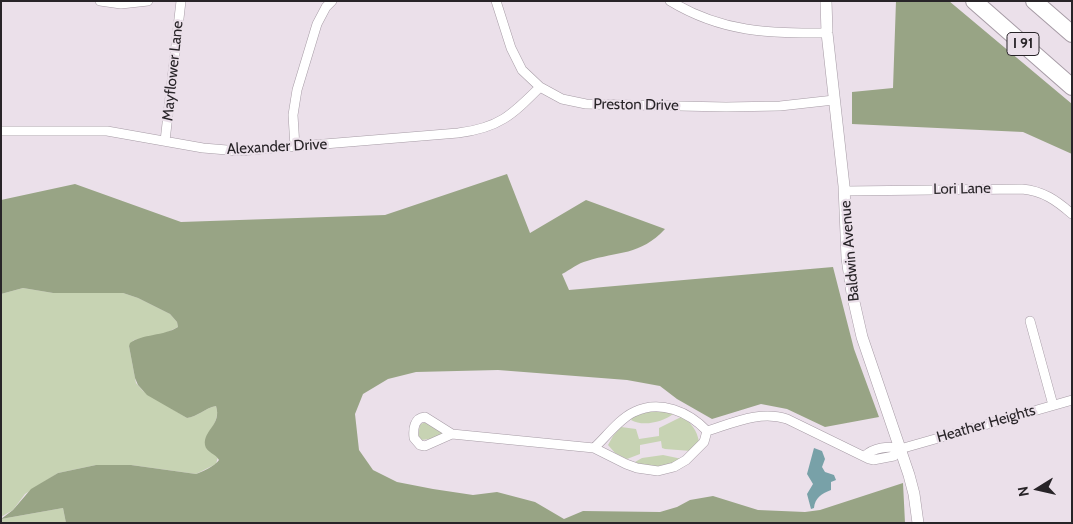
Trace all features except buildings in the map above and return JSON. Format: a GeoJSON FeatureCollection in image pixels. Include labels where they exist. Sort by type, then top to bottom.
{"type":"FeatureCollection","features":[{"type":"Feature","properties":{"kind":"highway","name":"I 91"},"geometry":{"type":"LineString","coordinates":[[974,1],[1072,86]]}},
{"type":"Feature","properties":{"kind":"highway","name":"I 91"},"geometry":{"type":"LineString","coordinates":[[1034,1],[1072,34]]}},
{"type":"Feature","properties":{"kind":"street"},"geometry":{"type":"LineString","coordinates":[[100,1],[121,4],[148,1]]}},
{"type":"Feature","properties":{"kind":"street","name":"Mayflower Lane"},"geometry":{"type":"LineString","coordinates":[[165,140],[181,1]]}},
{"type":"Feature","properties":{"kind":"street"},"geometry":{"type":"LineString","coordinates":[[295,147],[294,114],[296,90],[317,24],[326,7],[332,1]]}},
{"type":"Feature","properties":{"kind":"street","name":"Preston Drive"},"geometry":{"type":"LineString","coordinates":[[496,1],[516,60],[526,74],[540,87],[562,99],[586,104],[750,108],[834,100]]}},
{"type":"Feature","properties":{"kind":"street"},"geometry":{"type":"LineString","coordinates":[[670,1],[698,16],[732,27],[768,32],[828,33]]}},
{"type":"Feature","properties":{"kind":"street","name":"Baldwin Avenue"},"geometry":{"type":"LineString","coordinates":[[826,1],[844,191],[848,267],[866,350],[914,494],[918,523]]}},
{"type":"Feature","properties":{"kind":"street","name":"Alexander Drive"},"geometry":{"type":"LineString","coordinates":[[1,131],[107,131],[220,150],[239,151],[295,147],[458,133],[483,129],[508,117],[540,87]]}},
{"type":"Feature","properties":{"kind":"street","name":"Lori Lane"},"geometry":{"type":"LineString","coordinates":[[844,191],[1028,189],[1047,194],[1072,214]]}},
{"type":"Feature","properties":{"kind":"street"},"geometry":{"type":"LineString","coordinates":[[1030,321],[1053,405]]}},
{"type":"Feature","properties":{"kind":"street","name":"Heather Heights"},"geometry":{"type":"LineString","coordinates":[[707,431],[757,416],[776,416],[787,419],[865,456],[870,452],[888,447],[900,449],[1072,400]]}},
{"type":"Feature","properties":{"kind":"street"},"geometry":{"type":"LineString","coordinates":[[452,434],[594,448],[637,468],[658,471],[681,464],[691,456],[704,442],[707,431],[702,425],[679,411],[669,407],[654,407],[634,412],[622,420],[594,448]]}},
{"type":"Feature","properties":{"kind":"green space"},"geometry":{"type":"Polygon","coordinates":[[[896,1],[949,1],[1072,104],[1072,154],[1023,132],[852,124],[852,92],[893,88],[896,1]]]}},
{"type":"Feature","properties":{"kind":"green space"},"geometry":{"type":"Polygon","coordinates":[[[507,174],[530,233],[586,200],[665,229],[656,238],[638,248],[584,262],[562,274],[569,290],[833,267],[854,349],[879,417],[825,427],[787,409],[761,404],[712,419],[677,399],[660,386],[627,380],[498,370],[416,372],[388,379],[363,394],[355,414],[359,450],[373,470],[397,482],[433,489],[473,495],[497,492],[535,502],[564,519],[583,511],[660,512],[677,507],[690,500],[713,496],[758,510],[805,512],[820,510],[903,483],[905,523],[66,523],[63,508],[1,519],[13,510],[31,489],[58,473],[96,465],[131,465],[196,474],[212,467],[219,460],[205,445],[207,435],[217,418],[216,406],[187,418],[147,395],[138,385],[135,378],[130,343],[178,327],[177,322],[170,314],[138,298],[123,293],[53,293],[23,288],[1,294],[1,200],[75,184],[181,222],[385,215],[507,174]]]}},
{"type":"Feature","properties":{"kind":"green space"},"geometry":{"type":"Polygon","coordinates":[[[23,288],[53,293],[123,293],[138,298],[170,314],[177,322],[178,327],[162,335],[134,340],[129,346],[136,383],[143,391],[187,418],[216,406],[216,421],[205,444],[218,457],[216,464],[196,474],[131,465],[96,465],[58,473],[25,494],[13,510],[1,517],[1,294],[23,288]]]}},
{"type":"Feature","properties":{"kind":"green space"},"geometry":{"type":"Polygon","coordinates":[[[650,411],[663,411],[673,414],[653,423],[641,423],[631,420],[633,417],[650,411]]]}},
{"type":"Feature","properties":{"kind":"green space"},"geometry":{"type":"Polygon","coordinates":[[[681,417],[688,421],[697,434],[699,442],[691,451],[662,448],[661,441],[640,445],[640,454],[627,459],[615,453],[608,445],[621,427],[636,429],[639,439],[659,436],[659,428],[681,417]]]}},
{"type":"Feature","properties":{"kind":"green space"},"geometry":{"type":"Polygon","coordinates":[[[423,423],[445,433],[430,439],[421,440],[418,435],[420,425],[423,423]]]}},
{"type":"Feature","properties":{"kind":"green space"},"geometry":{"type":"Polygon","coordinates":[[[663,455],[682,459],[658,466],[647,466],[635,462],[642,458],[663,455]]]}},
{"type":"Feature","properties":{"kind":"green space"},"geometry":{"type":"Polygon","coordinates":[[[63,508],[66,523],[1,523],[1,519],[63,508]]]}},
{"type":"Feature","properties":{"kind":"water"},"geometry":{"type":"Polygon","coordinates":[[[814,448],[822,451],[825,459],[822,467],[825,472],[834,475],[836,480],[831,482],[831,490],[819,497],[814,508],[811,509],[807,494],[813,484],[807,474],[814,448]]]}}]}
